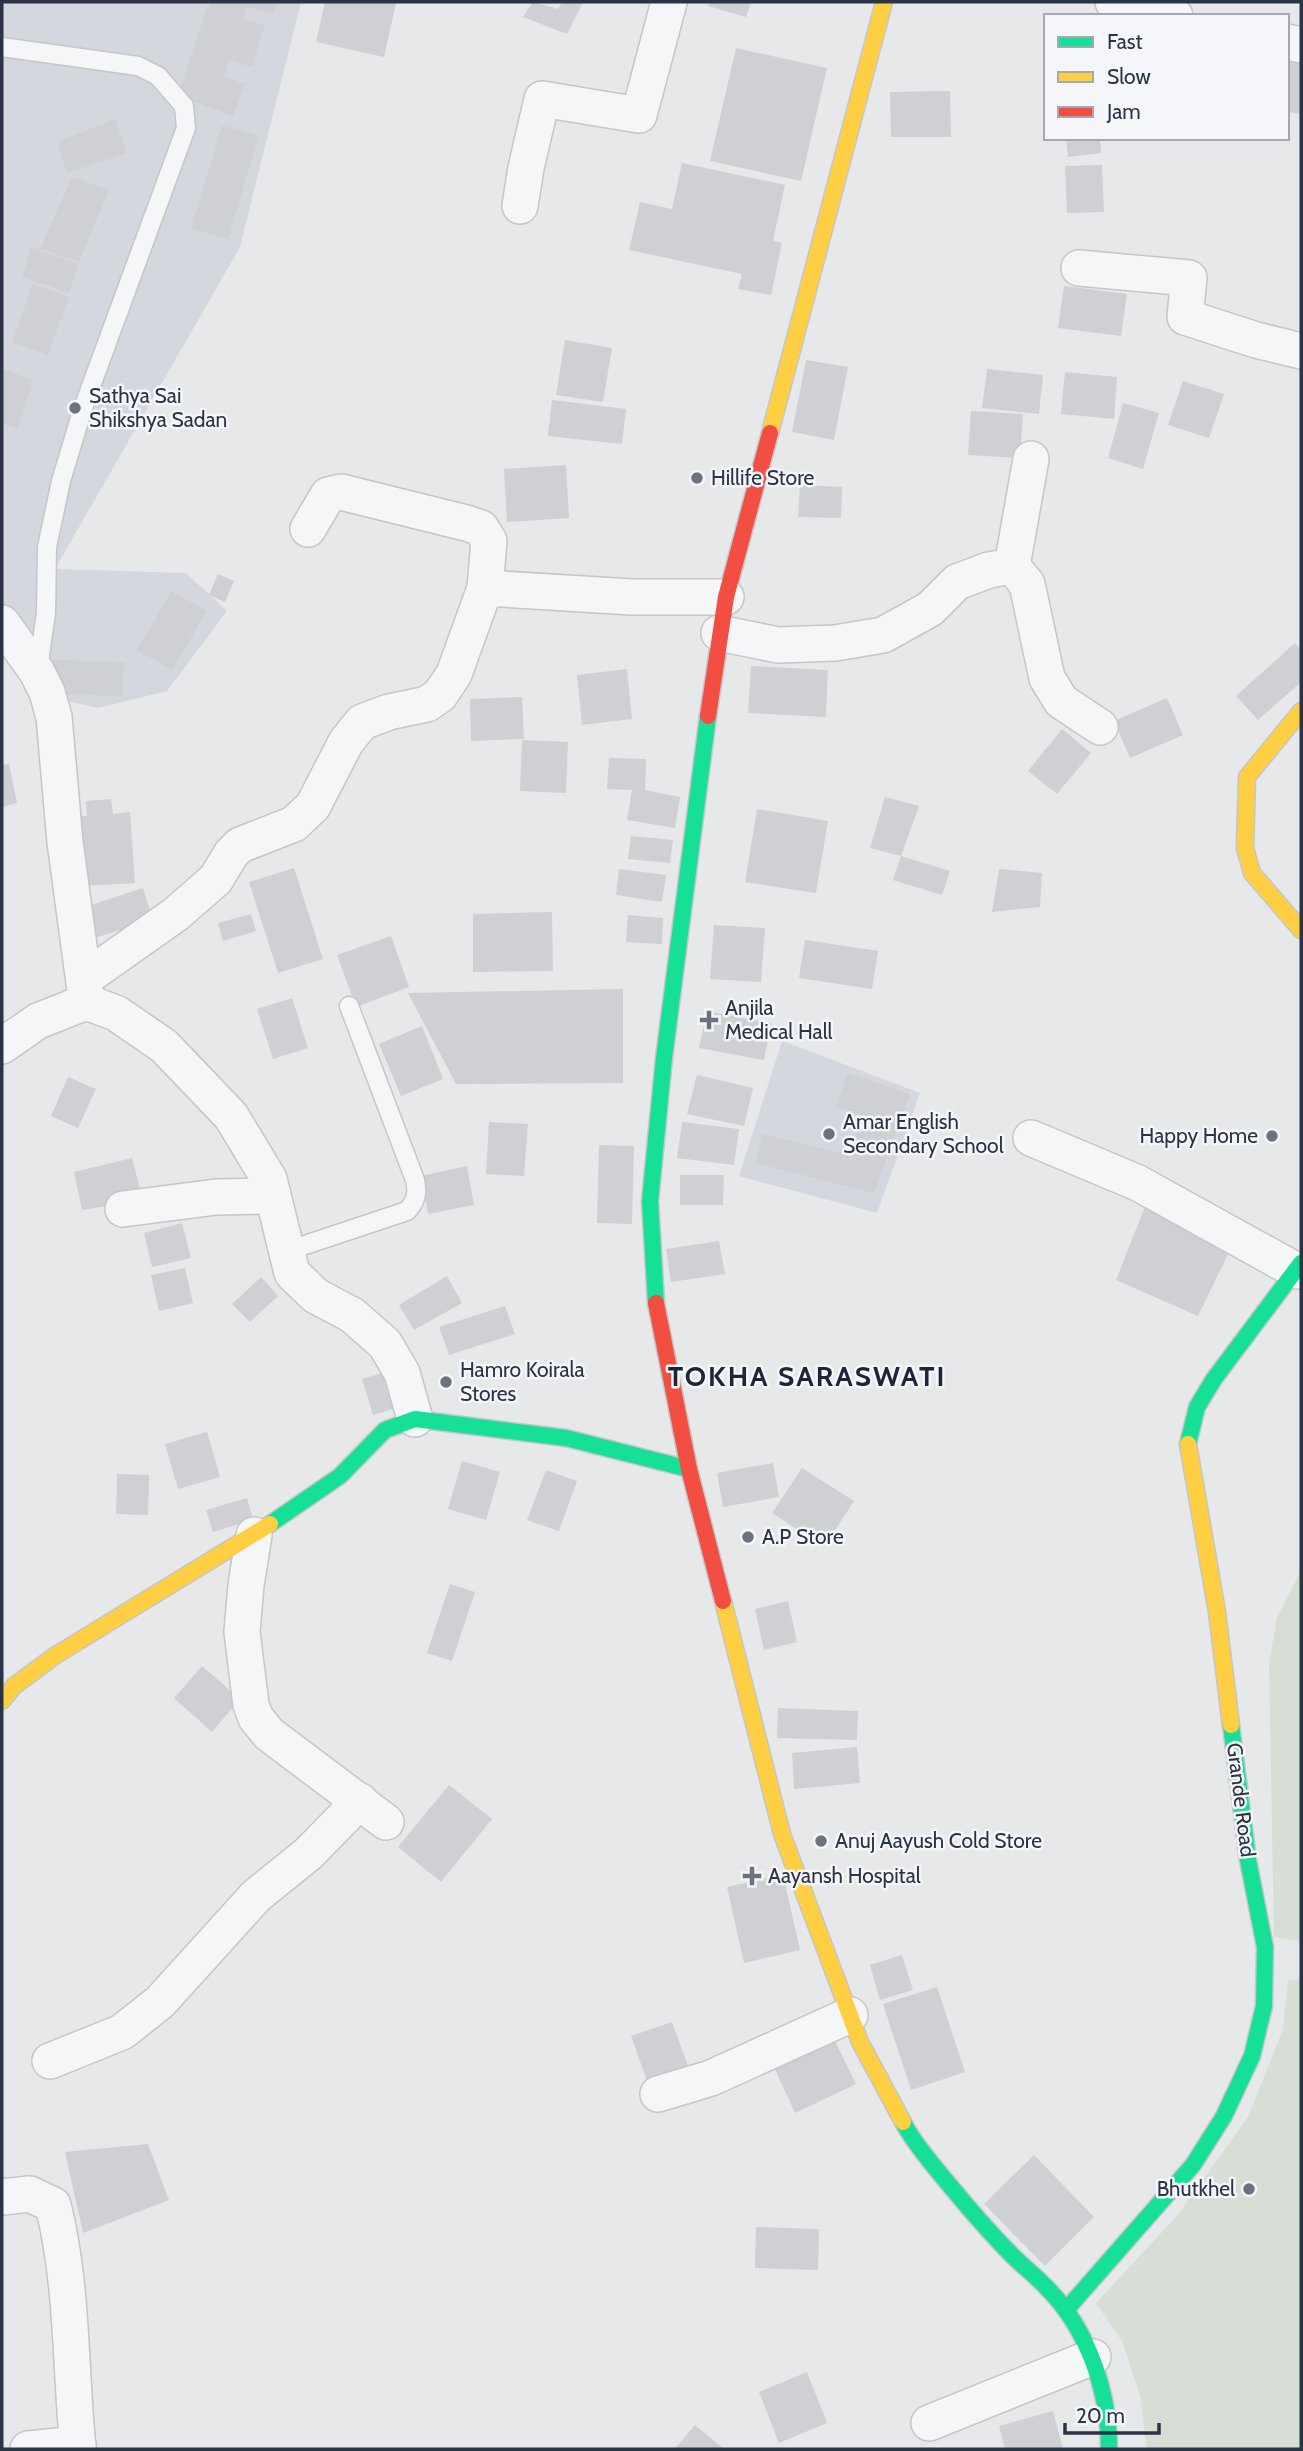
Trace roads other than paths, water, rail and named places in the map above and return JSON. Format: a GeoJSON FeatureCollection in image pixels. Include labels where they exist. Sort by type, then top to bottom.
{"type":"FeatureCollection","features":[{"type":"Feature","properties":{"kind":"main road"},"geometry":{"type":"LineString","coordinates":[[884,2],[726,597],[719,633],[664,1058],[650,1202],[656,1302],[690,1469],[782,1834],[849,2015],[860,2042],[910,2136],[958,2196],[1009,2253],[1049,2289],[1066,2309],[1093,2357],[1109,2425],[1109,2449]]}},
{"type":"Feature","properties":{"kind":"main road"},"geometry":{"type":"LineString","coordinates":[[1301,711],[1247,777],[1245,848],[1252,873],[1301,930]]}},
{"type":"Feature","properties":{"kind":"main road","name":"Grande Road"},"geometry":{"type":"LineString","coordinates":[[1066,2309],[1193,2165],[1224,2116],[1252,2056],[1264,2006],[1265,1947],[1248,1860],[1217,1612],[1188,1446],[1197,1408],[1214,1379],[1299,1267]]}},
{"type":"Feature","properties":{"kind":"main road"},"geometry":{"type":"LineString","coordinates":[[2,1701],[14,1686],[56,1655],[254,1535],[340,1475],[385,1430],[415,1419],[566,1438],[690,1469]]}},
{"type":"Feature","properties":{"kind":"street"},"geometry":{"type":"LineString","coordinates":[[520,206],[542,99],[639,115],[669,2]]}},
{"type":"Feature","properties":{"kind":"street"},"geometry":{"type":"LineString","coordinates":[[1113,2],[1166,14]]}},
{"type":"Feature","properties":{"kind":"street"},"geometry":{"type":"LineString","coordinates":[[1080,268],[1189,278],[1185,317],[1301,352]]}},
{"type":"Feature","properties":{"kind":"street"},"geometry":{"type":"LineString","coordinates":[[1031,460],[1012,566],[1027,584],[1047,678],[1061,701],[1100,727]]}},
{"type":"Feature","properties":{"kind":"street"},"geometry":{"type":"LineString","coordinates":[[2,1045],[85,990],[176,914],[216,879],[231,854],[240,845],[293,824],[313,806],[346,742],[362,722],[388,712],[427,704],[440,695],[454,674],[485,588],[489,541],[481,528],[341,492],[328,495],[308,529]]}},
{"type":"Feature","properties":{"kind":"street"},"geometry":{"type":"LineString","coordinates":[[719,633],[778,645],[835,643],[883,635],[930,609],[957,582],[989,570],[1012,566]]}},
{"type":"Feature","properties":{"kind":"street"},"geometry":{"type":"LineString","coordinates":[[485,588],[632,597],[726,597]]}},
{"type":"Feature","properties":{"kind":"street"},"geometry":{"type":"LineString","coordinates":[[2,623],[37,672],[47,692],[54,717],[65,842],[85,990],[164,1046],[231,1116],[269,1179],[292,1273],[316,1296],[352,1315],[385,1344],[402,1373],[415,1419]]}},
{"type":"Feature","properties":{"kind":"street"},"geometry":{"type":"LineString","coordinates":[[1031,1138],[1138,1183],[1299,1267]]}},
{"type":"Feature","properties":{"kind":"street"},"geometry":{"type":"LineString","coordinates":[[123,1209],[216,1197],[273,1196]]}},
{"type":"Feature","properties":{"kind":"street"},"geometry":{"type":"LineString","coordinates":[[50,2061],[122,2032],[160,2002],[256,1896],[308,1854],[373,1812],[269,1734],[256,1718],[251,1705],[242,1632],[254,1535]]}},
{"type":"Feature","properties":{"kind":"street"},"geometry":{"type":"LineString","coordinates":[[659,2094],[711,2078],[849,2015]]}},
{"type":"Feature","properties":{"kind":"street"},"geometry":{"type":"LineString","coordinates":[[2,2197],[30,2194],[53,2205],[63,2246],[78,2447],[28,2449]]}},
{"type":"Feature","properties":{"kind":"street"},"geometry":{"type":"LineString","coordinates":[[929,2423],[1093,2357]]}},
{"type":"Feature","properties":{"kind":"lane"},"geometry":{"type":"LineString","coordinates":[[2,47],[138,66],[158,76],[184,106],[186,128],[83,408],[61,481],[47,547],[46,613],[37,672]]}},
{"type":"Feature","properties":{"kind":"lane"},"geometry":{"type":"LineString","coordinates":[[287,1251],[407,1211],[415,1202],[418,1192],[349,1006]]}},
{"type":"Feature","properties":{"kind":"place","name":"Sathya Sai Shikshya Sadan"},"geometry":{"type":"Point","coordinates":[75,408]}},
{"type":"Feature","properties":{"kind":"place","name":"Hillife Store"},"geometry":{"type":"Point","coordinates":[697,478]}},
{"type":"Feature","properties":{"kind":"place","name":"Anjila Medical Hall"},"geometry":{"type":"Point","coordinates":[709,1020]}},
{"type":"Feature","properties":{"kind":"place","name":"Amar English Secondary School"},"geometry":{"type":"Point","coordinates":[829,1134]}},
{"type":"Feature","properties":{"kind":"place","name":"Happy Home"},"geometry":{"type":"Point","coordinates":[1272,1136]}},
{"type":"Feature","properties":{"kind":"place","name":"Hamro Koirala Stores"},"geometry":{"type":"Point","coordinates":[446,1382]}},
{"type":"Feature","properties":{"kind":"place","name":"A.P Store"},"geometry":{"type":"Point","coordinates":[748,1537]}},
{"type":"Feature","properties":{"kind":"place","name":"Anuj Aayush Cold Store"},"geometry":{"type":"Point","coordinates":[821,1841]}},
{"type":"Feature","properties":{"kind":"place","name":"Aayansh Hospital"},"geometry":{"type":"Point","coordinates":[752,1876]}},
{"type":"Feature","properties":{"kind":"place","name":"Bhutkhel"},"geometry":{"type":"Point","coordinates":[1249,2189]}},
{"type":"Feature","properties":{"kind":"district","name":"TOKHA SARASWATI"},"geometry":{"type":"Point","coordinates":[807,1376]}}]}
